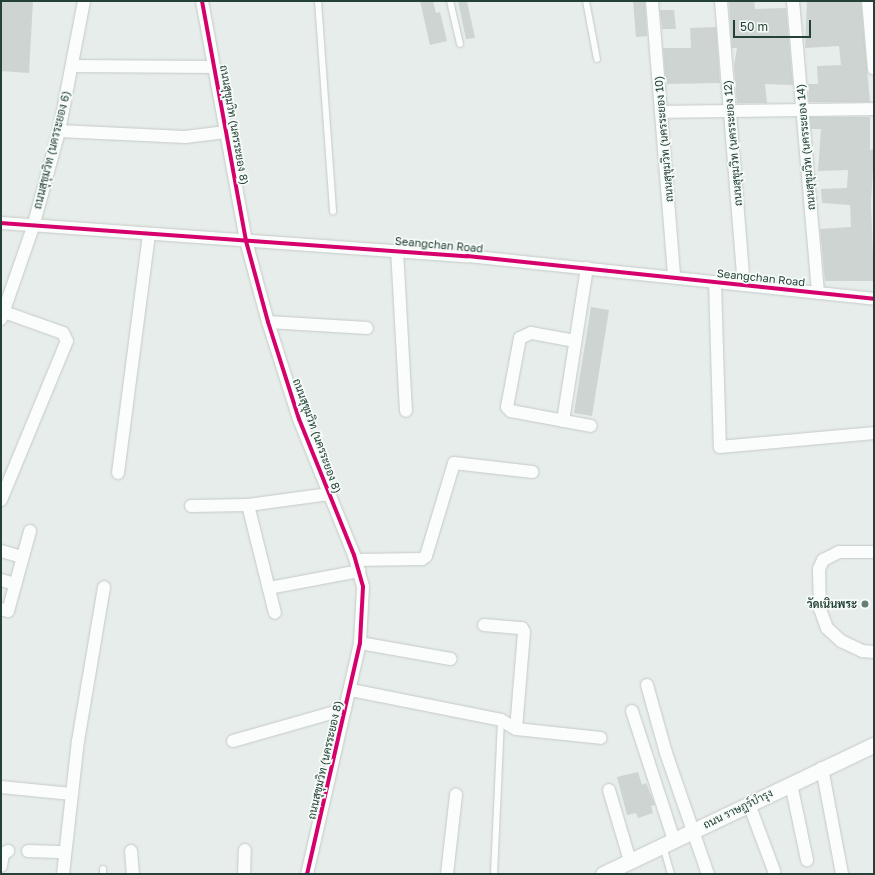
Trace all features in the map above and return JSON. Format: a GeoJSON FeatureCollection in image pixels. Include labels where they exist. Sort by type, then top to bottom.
{"type":"FeatureCollection","features":[{"type":"Feature","properties":{"kind":"street","name":"ถนนสุขุมวิท (นครระยอง 6)"},"geometry":{"type":"LineString","coordinates":[[2,316],[33,226],[59,131],[84,1]]}},
{"type":"Feature","properties":{"kind":"street","name":"ถนนสุขุมวิท (นครระยอง 8)"},"geometry":{"type":"LineString","coordinates":[[202,1],[246,241],[268,322],[299,420],[357,565],[363,601],[360,643],[351,690],[345,709],[307,874]]}},
{"type":"Feature","properties":{"kind":"street","name":"ถนนสุขุมวิท (นครระยอง 10)"},"geometry":{"type":"LineString","coordinates":[[652,1],[674,277]]}},
{"type":"Feature","properties":{"kind":"street","name":"ถนนสุขุมวิท (นครระยอง 12)"},"geometry":{"type":"LineString","coordinates":[[721,1],[744,285]]}},
{"type":"Feature","properties":{"kind":"street","name":"ถนนสุขุมวิท (นครระยอง 14)"},"geometry":{"type":"LineString","coordinates":[[793,1],[818,293]]}},
{"type":"Feature","properties":{"kind":"street"},"geometry":{"type":"LineString","coordinates":[[868,1],[874,69]]}},
{"type":"Feature","properties":{"kind":"street"},"geometry":{"type":"LineString","coordinates":[[72,66],[214,67]]}},
{"type":"Feature","properties":{"kind":"street"},"geometry":{"type":"LineString","coordinates":[[662,112],[874,109]]}},
{"type":"Feature","properties":{"kind":"street"},"geometry":{"type":"LineString","coordinates":[[59,131],[185,137],[226,132]]}},
{"type":"Feature","properties":{"kind":"street","name":"Seangchan Road"},"geometry":{"type":"LineString","coordinates":[[1,223],[246,241],[397,250],[587,268],[874,299]]}},
{"type":"Feature","properties":{"kind":"street"},"geometry":{"type":"LineString","coordinates":[[118,473],[149,234]]}},
{"type":"Feature","properties":{"kind":"street"},"geometry":{"type":"LineString","coordinates":[[397,250],[406,411]]}},
{"type":"Feature","properties":{"kind":"street"},"geometry":{"type":"LineString","coordinates":[[562,420],[587,268]]}},
{"type":"Feature","properties":{"kind":"street"},"geometry":{"type":"LineString","coordinates":[[715,282],[720,447],[874,433]]}},
{"type":"Feature","properties":{"kind":"street"},"geometry":{"type":"LineString","coordinates":[[1,500],[67,341],[63,334],[2,316]]}},
{"type":"Feature","properties":{"kind":"street"},"geometry":{"type":"LineString","coordinates":[[268,322],[367,328]]}},
{"type":"Feature","properties":{"kind":"street"},"geometry":{"type":"LineString","coordinates":[[575,341],[531,333],[520,338],[506,400],[511,411],[591,426]]}},
{"type":"Feature","properties":{"kind":"street"},"geometry":{"type":"LineString","coordinates":[[269,588],[357,565],[422,559],[426,556],[454,463],[532,472]]}},
{"type":"Feature","properties":{"kind":"street"},"geometry":{"type":"LineString","coordinates":[[191,506],[248,505],[329,494]]}},
{"type":"Feature","properties":{"kind":"street"},"geometry":{"type":"LineString","coordinates":[[248,505],[275,613]]}},
{"type":"Feature","properties":{"kind":"street"},"geometry":{"type":"LineString","coordinates":[[1,609],[8,611],[30,531]]}},
{"type":"Feature","properties":{"kind":"street"},"geometry":{"type":"LineString","coordinates":[[1,551],[22,558]]}},
{"type":"Feature","properties":{"kind":"street"},"geometry":{"type":"LineString","coordinates":[[874,552],[840,552],[823,560],[819,569],[820,609],[827,628],[841,641],[862,651],[874,652]]}},
{"type":"Feature","properties":{"kind":"street"},"geometry":{"type":"LineString","coordinates":[[1,580],[15,584]]}},
{"type":"Feature","properties":{"kind":"street"},"geometry":{"type":"LineString","coordinates":[[63,874],[72,794],[104,587]]}},
{"type":"Feature","properties":{"kind":"street"},"geometry":{"type":"LineString","coordinates":[[484,625],[522,628],[524,632],[516,729]]}},
{"type":"Feature","properties":{"kind":"street"},"geometry":{"type":"LineString","coordinates":[[360,643],[450,659]]}},
{"type":"Feature","properties":{"kind":"street"},"geometry":{"type":"LineString","coordinates":[[648,685],[662,740],[708,874]]}},
{"type":"Feature","properties":{"kind":"street"},"geometry":{"type":"LineString","coordinates":[[351,690],[501,720],[516,729],[601,738]]}},
{"type":"Feature","properties":{"kind":"street"},"geometry":{"type":"LineString","coordinates":[[233,741],[345,709]]}},
{"type":"Feature","properties":{"kind":"street"},"geometry":{"type":"LineString","coordinates":[[632,711],[669,843]]}},
{"type":"Feature","properties":{"kind":"street","name":"ถนน ราษฎร์บำรุง"},"geometry":{"type":"LineString","coordinates":[[604,874],[792,784],[822,768],[874,745]]}},
{"type":"Feature","properties":{"kind":"street"},"geometry":{"type":"LineString","coordinates":[[822,768],[842,874]]}},
{"type":"Feature","properties":{"kind":"street"},"geometry":{"type":"LineString","coordinates":[[792,784],[807,860]]}},
{"type":"Feature","properties":{"kind":"street"},"geometry":{"type":"LineString","coordinates":[[1,787],[72,794]]}},
{"type":"Feature","properties":{"kind":"street"},"geometry":{"type":"LineString","coordinates":[[609,790],[630,861]]}},
{"type":"Feature","properties":{"kind":"street"},"geometry":{"type":"LineString","coordinates":[[447,874],[456,795]]}},
{"type":"Feature","properties":{"kind":"street"},"geometry":{"type":"LineString","coordinates":[[749,804],[774,870]]}},
{"type":"Feature","properties":{"kind":"street"},"geometry":{"type":"LineString","coordinates":[[244,874],[245,850]]}},
{"type":"Feature","properties":{"kind":"street"},"geometry":{"type":"LineString","coordinates":[[1,866],[3,854],[8,851]]}},
{"type":"Feature","properties":{"kind":"street"},"geometry":{"type":"LineString","coordinates":[[28,851],[65,852]]}},
{"type":"Feature","properties":{"kind":"street"},"geometry":{"type":"LineString","coordinates":[[131,851],[133,874]]}},
{"type":"Feature","properties":{"kind":"lane"},"geometry":{"type":"LineString","coordinates":[[318,1],[333,211]]}},
{"type":"Feature","properties":{"kind":"lane"},"geometry":{"type":"LineString","coordinates":[[450,1],[460,44]]}},
{"type":"Feature","properties":{"kind":"lane"},"geometry":{"type":"LineString","coordinates":[[586,1],[597,59]]}},
{"type":"Feature","properties":{"kind":"lane"},"geometry":{"type":"LineString","coordinates":[[494,874],[501,720]]}},
{"type":"Feature","properties":{"kind":"lane"},"geometry":{"type":"LineString","coordinates":[[669,843],[671,874]]}},
{"type":"Feature","properties":{"kind":"building"},"geometry":{"type":"Polygon","coordinates":[[[1,1],[33,1],[29,73],[1,71],[1,1]]]}},
{"type":"Feature","properties":{"kind":"building"},"geometry":{"type":"Polygon","coordinates":[[[420,1],[433,1],[436,13],[440,12],[447,41],[430,45],[420,1]]]}},
{"type":"Feature","properties":{"kind":"building"},"geometry":{"type":"Polygon","coordinates":[[[458,1],[467,1],[475,38],[466,39],[458,1]]]}},
{"type":"Feature","properties":{"kind":"building"},"geometry":{"type":"Polygon","coordinates":[[[633,1],[645,1],[647,36],[636,37],[633,1]]]}},
{"type":"Feature","properties":{"kind":"building"},"geometry":{"type":"Polygon","coordinates":[[[729,1],[754,1],[755,9],[786,8],[793,85],[765,84],[767,103],[737,103],[734,66],[737,48],[732,48],[729,1]]]}},
{"type":"Feature","properties":{"kind":"building"},"geometry":{"type":"Polygon","coordinates":[[[807,1],[861,1],[870,102],[809,102],[808,84],[818,84],[817,66],[841,65],[839,46],[805,48],[807,1]]]}},
{"type":"Feature","properties":{"kind":"building"},"geometry":{"type":"Polygon","coordinates":[[[660,10],[674,10],[676,29],[662,29],[660,10]]]}},
{"type":"Feature","properties":{"kind":"building"},"geometry":{"type":"Polygon","coordinates":[[[716,27],[720,83],[666,84],[663,48],[691,48],[690,28],[716,27]]]}},
{"type":"Feature","properties":{"kind":"building"},"geometry":{"type":"Polygon","coordinates":[[[810,117],[870,117],[870,150],[874,149],[871,204],[874,281],[825,281],[820,229],[851,227],[850,205],[822,203],[821,189],[847,188],[848,170],[818,171],[821,129],[811,129],[810,117]]]}},
{"type":"Feature","properties":{"kind":"building"},"geometry":{"type":"Polygon","coordinates":[[[591,307],[609,310],[592,416],[574,413],[591,307]]]}},
{"type":"Feature","properties":{"kind":"building"},"geometry":{"type":"Polygon","coordinates":[[[638,772],[642,785],[646,783],[655,805],[651,806],[653,813],[638,818],[636,813],[627,815],[617,777],[638,772]]]}},
{"type":"Feature","properties":{"kind":"cycle path"},"geometry":{"type":"LineString","coordinates":[[202,1],[246,241],[268,322],[299,419],[354,555],[363,587],[360,643],[307,874]]}},
{"type":"Feature","properties":{"kind":"cycle path"},"geometry":{"type":"LineString","coordinates":[[1,223],[467,256],[874,299]]}},
{"type":"Feature","properties":{"kind":"place","name":"วัดเนินพระ"},"geometry":{"type":"Point","coordinates":[865,604]}}]}
